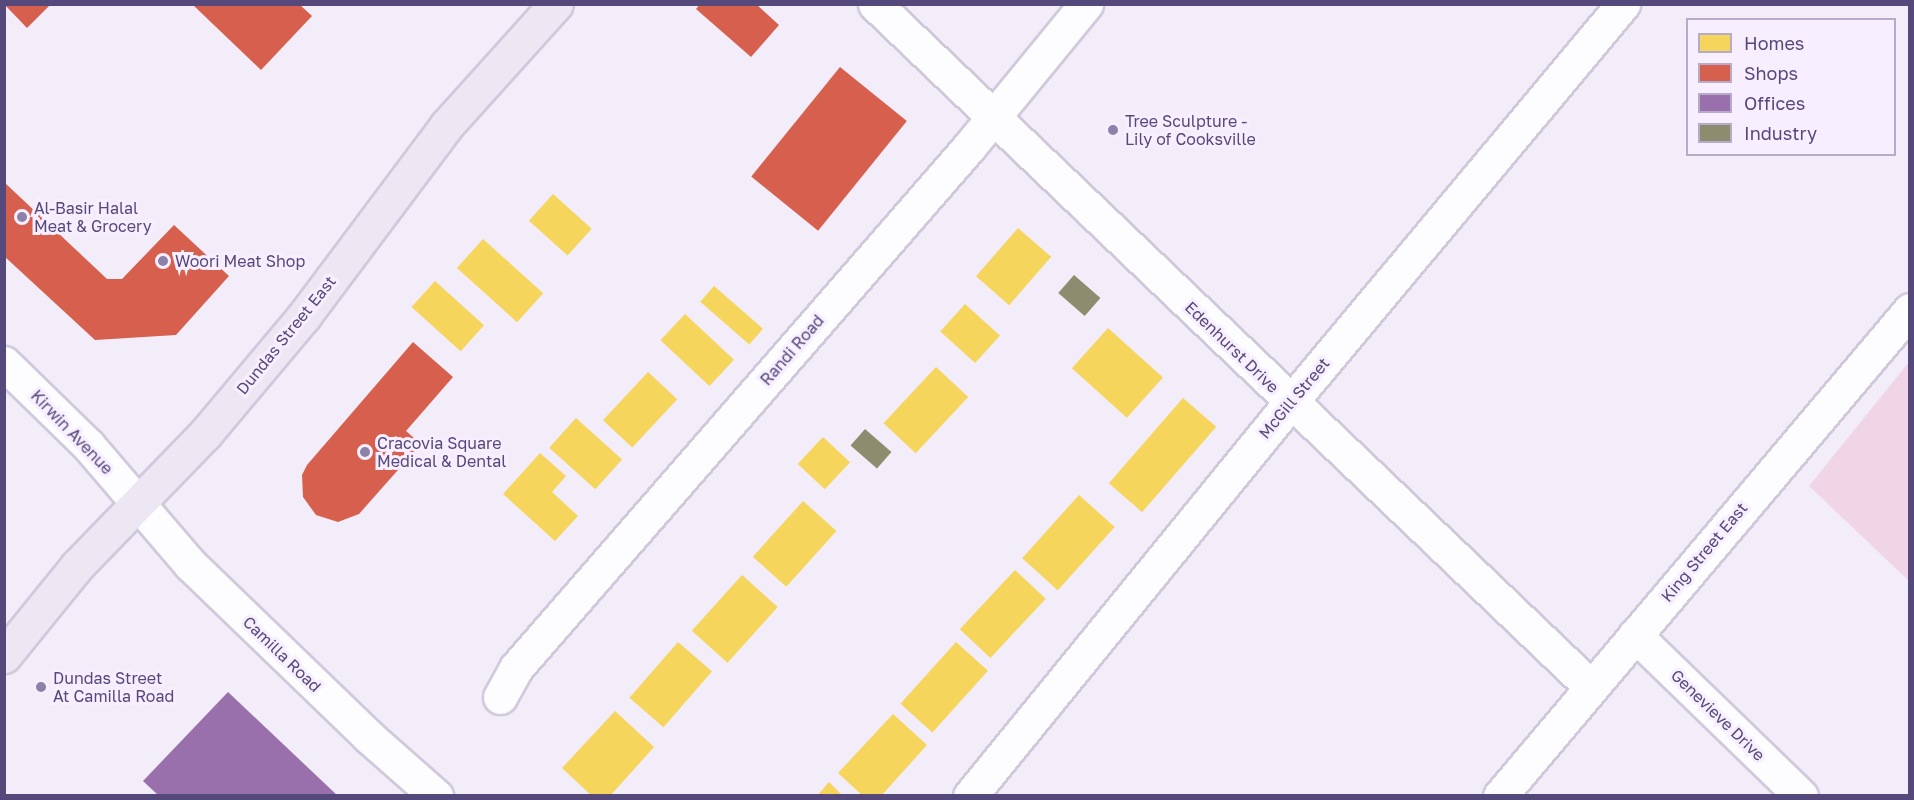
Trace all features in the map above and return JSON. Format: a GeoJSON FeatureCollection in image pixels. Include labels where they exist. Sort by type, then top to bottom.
{"type":"FeatureCollection","features":[{"type":"Feature","properties":{"kind":"main road","name":"Dundas Street East"},"geometry":{"type":"LineString","coordinates":[[4,656],[77,566],[205,434],[289,334],[446,126],[556,4]]}},
{"type":"Feature","properties":{"kind":"street","name":"Edenhurst Drive"},"geometry":{"type":"LineString","coordinates":[[875,4],[1290,403],[1591,687]]}},
{"type":"Feature","properties":{"kind":"street","name":"Randi Road"},"geometry":{"type":"LineString","coordinates":[[501,697],[516,668],[1086,4]]}},
{"type":"Feature","properties":{"kind":"street","name":"McGill Street"},"geometry":{"type":"LineString","coordinates":[[970,795],[1290,403],[1623,4]]}},
{"type":"Feature","properties":{"kind":"street","name":"King Street East"},"geometry":{"type":"LineString","coordinates":[[1500,795],[1910,310]]}},
{"type":"Feature","properties":{"kind":"street","name":"Kirwin Avenue"},"geometry":{"type":"LineString","coordinates":[[4,363],[88,445],[138,503]]}},
{"type":"Feature","properties":{"kind":"street","name":"Camilla Road"},"geometry":{"type":"LineString","coordinates":[[138,503],[190,564],[368,736],[436,795]]}},
{"type":"Feature","properties":{"kind":"street","name":"Genevieve Drive"},"geometry":{"type":"LineString","coordinates":[[1635,635],[1801,795]]}},
{"type":"Feature","properties":{"kind":"shaded area"},"geometry":{"type":"Polygon","coordinates":[[[1909,362],[1909,581],[1809,486],[1909,362]]]}},
{"type":"Feature","properties":{"kind":"building: Homes"},"geometry":{"type":"Polygon","coordinates":[[[553,194],[592,229],[568,256],[529,221],[553,194]]]}},
{"type":"Feature","properties":{"kind":"building: Homes"},"geometry":{"type":"Polygon","coordinates":[[[1018,228],[1051,257],[1009,305],[976,276],[1018,228]]]}},
{"type":"Feature","properties":{"kind":"building: Homes"},"geometry":{"type":"Polygon","coordinates":[[[483,239],[543,293],[517,322],[457,268],[483,239]]]}},
{"type":"Feature","properties":{"kind":"building: Homes"},"geometry":{"type":"Polygon","coordinates":[[[435,281],[484,325],[461,351],[412,307],[435,281]]]}},
{"type":"Feature","properties":{"kind":"building: Homes"},"geometry":{"type":"Polygon","coordinates":[[[714,286],[763,329],[749,344],[700,302],[714,286]]]}},
{"type":"Feature","properties":{"kind":"building: Homes"},"geometry":{"type":"Polygon","coordinates":[[[965,304],[1000,335],[975,363],[940,331],[965,304]]]}},
{"type":"Feature","properties":{"kind":"building: Homes"},"geometry":{"type":"Polygon","coordinates":[[[685,314],[734,360],[709,386],[660,340],[685,314]]]}},
{"type":"Feature","properties":{"kind":"building: Homes"},"geometry":{"type":"Polygon","coordinates":[[[1108,328],[1163,378],[1127,418],[1072,368],[1108,328]]]}},
{"type":"Feature","properties":{"kind":"building: Homes"},"geometry":{"type":"Polygon","coordinates":[[[936,367],[968,397],[916,453],[883,423],[936,367]]]}},
{"type":"Feature","properties":{"kind":"building: Homes"},"geometry":{"type":"Polygon","coordinates":[[[648,372],[677,399],[632,448],[603,420],[648,372]]]}},
{"type":"Feature","properties":{"kind":"building: Homes"},"geometry":{"type":"Polygon","coordinates":[[[1183,398],[1216,427],[1142,512],[1109,483],[1183,398]]]}},
{"type":"Feature","properties":{"kind":"building: Homes"},"geometry":{"type":"Polygon","coordinates":[[[576,418],[622,459],[595,489],[549,448],[576,418]]]}},
{"type":"Feature","properties":{"kind":"building: Homes"},"geometry":{"type":"Polygon","coordinates":[[[823,437],[850,462],[825,489],[798,464],[823,437]]]}},
{"type":"Feature","properties":{"kind":"building: Homes"},"geometry":{"type":"Polygon","coordinates":[[[540,453],[566,476],[552,492],[578,516],[555,541],[503,494],[540,453]]]}},
{"type":"Feature","properties":{"kind":"building: Homes"},"geometry":{"type":"Polygon","coordinates":[[[1079,495],[1115,527],[1058,590],[1022,558],[1079,495]]]}},
{"type":"Feature","properties":{"kind":"building: Homes"},"geometry":{"type":"Polygon","coordinates":[[[803,501],[836,531],[786,587],[753,557],[803,501]]]}},
{"type":"Feature","properties":{"kind":"building: Homes"},"geometry":{"type":"Polygon","coordinates":[[[1015,570],[1046,599],[990,658],[960,629],[1015,570]]]}},
{"type":"Feature","properties":{"kind":"building: Homes"},"geometry":{"type":"Polygon","coordinates":[[[742,575],[778,607],[727,663],[692,631],[742,575]]]}},
{"type":"Feature","properties":{"kind":"building: Homes"},"geometry":{"type":"Polygon","coordinates":[[[678,642],[712,672],[663,727],[629,698],[678,642]]]}},
{"type":"Feature","properties":{"kind":"building: Homes"},"geometry":{"type":"Polygon","coordinates":[[[956,642],[988,671],[932,732],[900,704],[956,642]]]}},
{"type":"Feature","properties":{"kind":"building: Homes"},"geometry":{"type":"Polygon","coordinates":[[[615,711],[654,747],[610,796],[592,796],[562,768],[615,711]]]}},
{"type":"Feature","properties":{"kind":"building: Homes"},"geometry":{"type":"Polygon","coordinates":[[[893,714],[927,745],[881,796],[863,796],[838,773],[893,714]]]}},
{"type":"Feature","properties":{"kind":"building: Homes"},"geometry":{"type":"Polygon","coordinates":[[[829,782],[843,796],[817,796],[829,782]]]}},
{"type":"Feature","properties":{"kind":"building: Shops"},"geometry":{"type":"Polygon","coordinates":[[[4,4],[51,4],[27,28],[4,4]]]}},
{"type":"Feature","properties":{"kind":"building: Shops"},"geometry":{"type":"Polygon","coordinates":[[[192,4],[299,4],[312,16],[261,70],[192,4]]]}},
{"type":"Feature","properties":{"kind":"building: Shops"},"geometry":{"type":"Polygon","coordinates":[[[700,4],[756,4],[779,25],[751,57],[696,9],[700,4]]]}},
{"type":"Feature","properties":{"kind":"building: Shops"},"geometry":{"type":"Polygon","coordinates":[[[840,67],[907,121],[818,231],[751,177],[840,67]]]}},
{"type":"Feature","properties":{"kind":"building: Shops"},"geometry":{"type":"Polygon","coordinates":[[[4,182],[107,279],[122,279],[174,225],[229,276],[176,335],[95,340],[4,256],[4,182]]]}},
{"type":"Feature","properties":{"kind":"building: Shops","name":"Cracovia Square Medical & Dental"},"geometry":{"type":"Polygon","coordinates":[[[413,342],[453,377],[406,431],[421,444],[359,514],[338,522],[316,515],[303,497],[302,475],[307,465],[413,342]]]}},
{"type":"Feature","properties":{"kind":"building: Offices"},"geometry":{"type":"Polygon","coordinates":[[[228,692],[338,796],[159,796],[143,781],[228,692]]]}},
{"type":"Feature","properties":{"kind":"building: Industry"},"geometry":{"type":"Polygon","coordinates":[[[1074,275],[1100,298],[1085,316],[1058,293],[1074,275]]]}},
{"type":"Feature","properties":{"kind":"building: Industry"},"geometry":{"type":"Polygon","coordinates":[[[865,429],[891,452],[877,469],[851,446],[865,429]]]}},
{"type":"Feature","properties":{"kind":"place","name":"Tree Sculpture - Lily of Cooksville"},"geometry":{"type":"Point","coordinates":[1113,130]}},
{"type":"Feature","properties":{"kind":"place","name":"Al-Basir Halal Meat & Grocery"},"geometry":{"type":"Point","coordinates":[22,217]}},
{"type":"Feature","properties":{"kind":"place","name":"Woori Meat Shop"},"geometry":{"type":"Point","coordinates":[163,261]}},
{"type":"Feature","properties":{"kind":"place","name":"Cracovia Square Medical & Dental"},"geometry":{"type":"Point","coordinates":[365,452]}},
{"type":"Feature","properties":{"kind":"place","name":"Dundas Street At Camilla Road"},"geometry":{"type":"Point","coordinates":[41,687]}}]}
